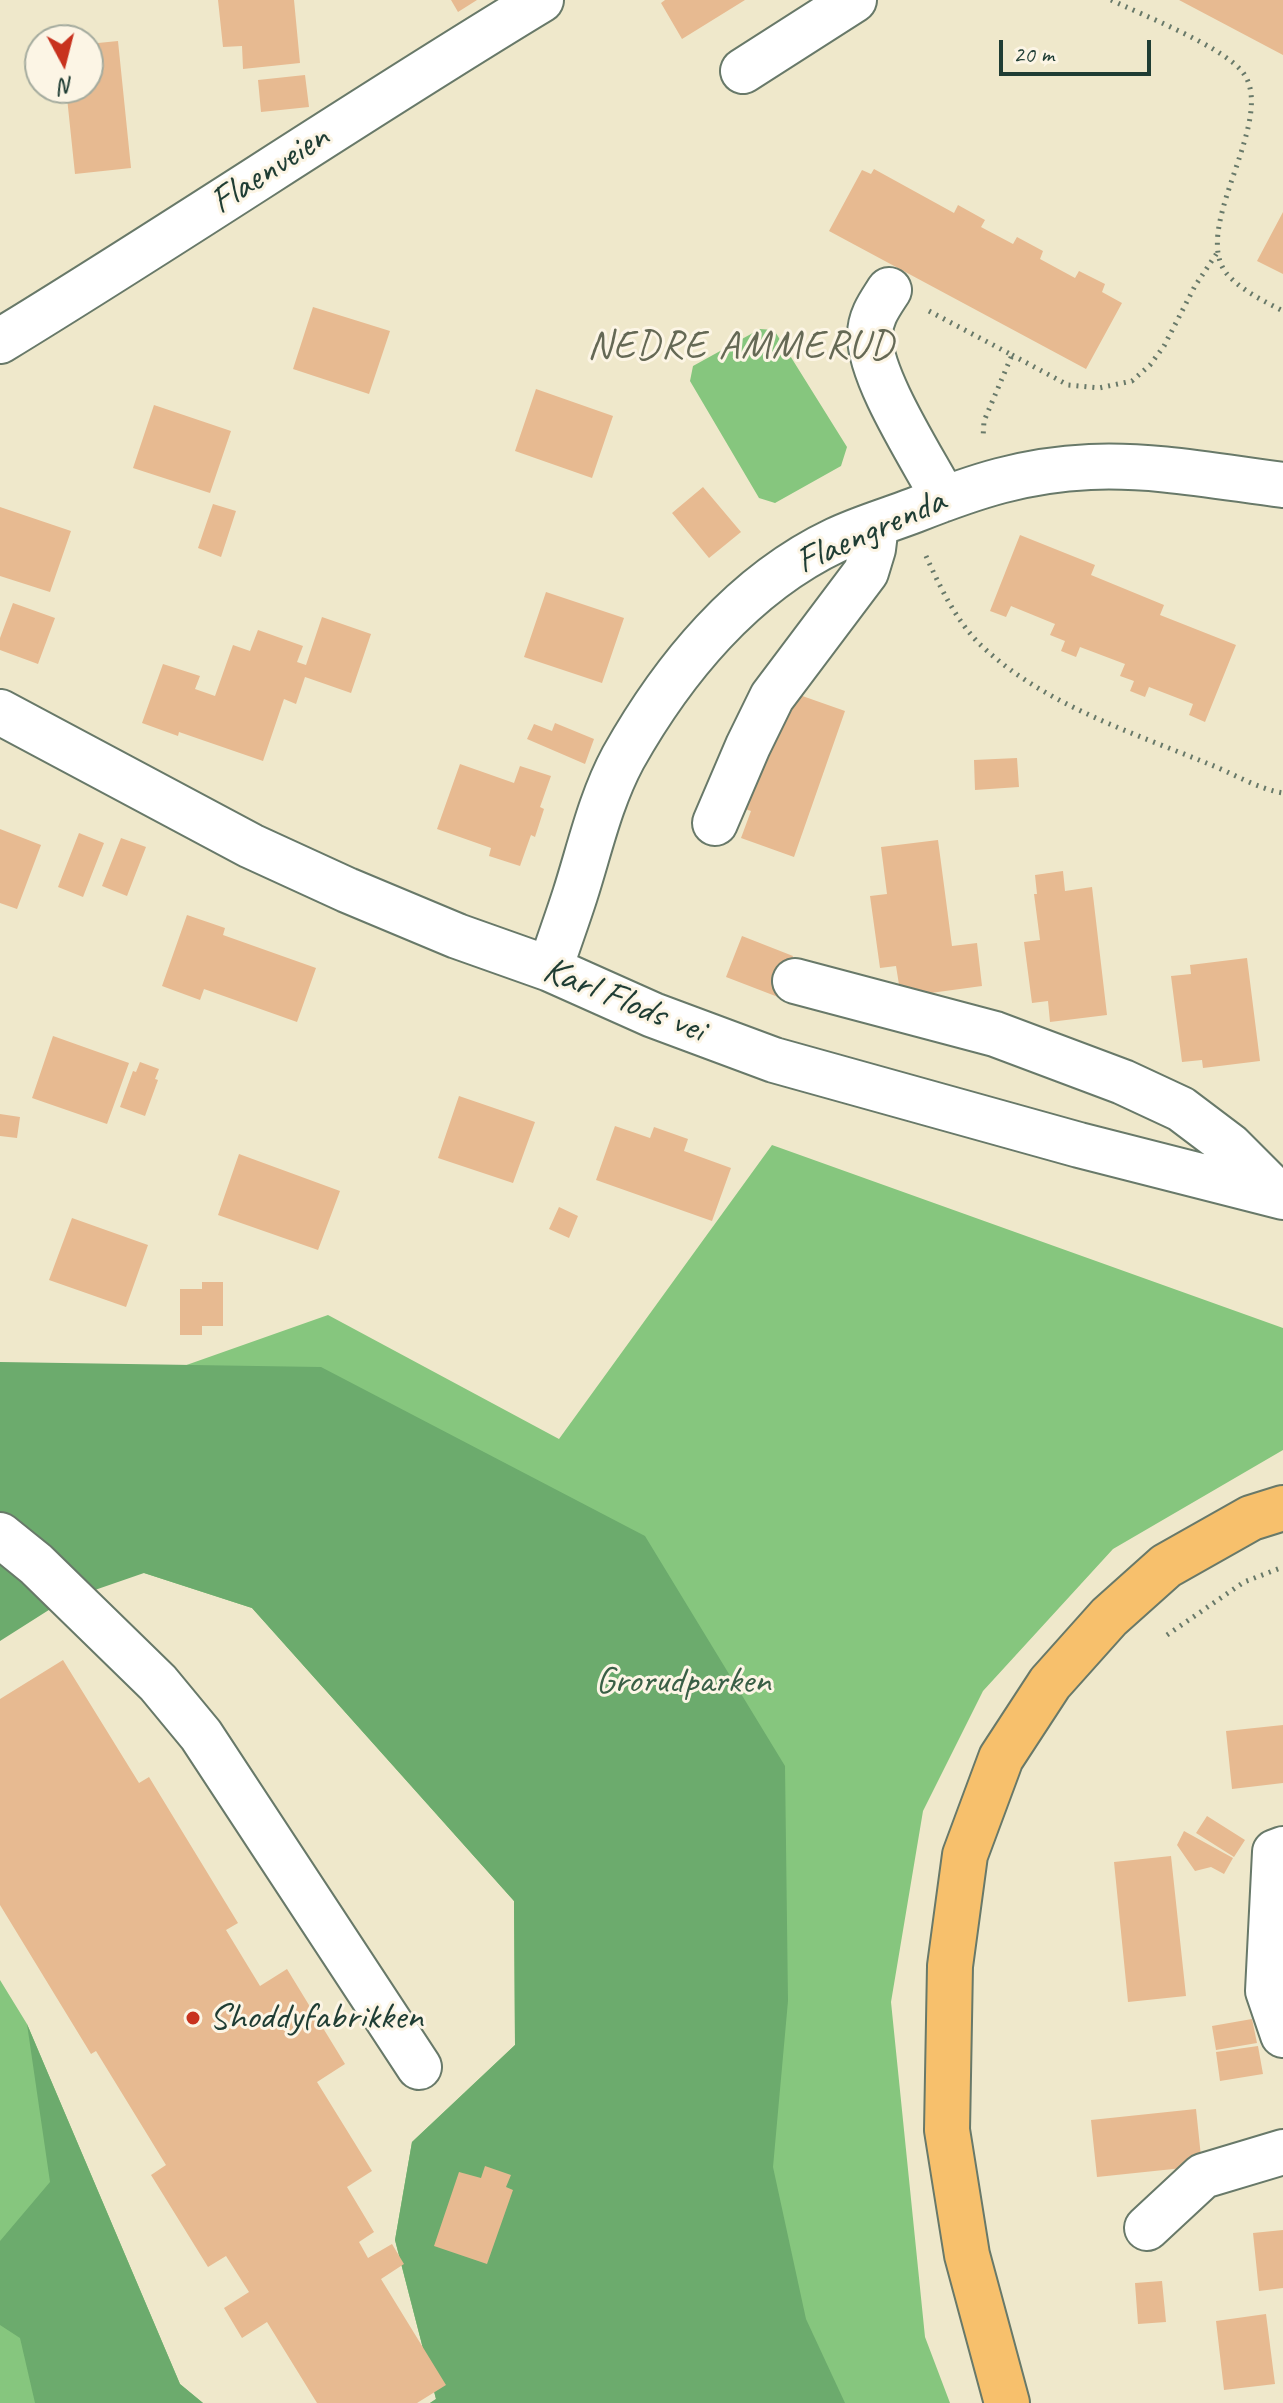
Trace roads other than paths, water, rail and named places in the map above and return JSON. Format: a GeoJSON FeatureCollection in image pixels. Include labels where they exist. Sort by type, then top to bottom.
{"type":"FeatureCollection","features":[{"type":"Feature","properties":{"kind":"highway"},"geometry":{"type":"LineString","coordinates":[[1007,2403],[967,2255],[947,2130],[950,1966],[965,1855],[1001,1758],[1050,1683],[1109,1617],[1166,1566],[1251,1518],[1283,1508]]}},
{"type":"Feature","properties":{"kind":"street","name":"Flaenveien"},"geometry":{"type":"LineString","coordinates":[[0,341],[430,67],[541,0]]}},
{"type":"Feature","properties":{"kind":"street"},"geometry":{"type":"LineString","coordinates":[[743,71],[854,0]]}},
{"type":"Feature","properties":{"kind":"street"},"geometry":{"type":"LineString","coordinates":[[715,823],[772,697],[866,572],[873,549],[909,512],[875,369],[870,335],[874,314],[889,290]]}},
{"type":"Feature","properties":{"kind":"street","name":"Flaengrenda"},"geometry":{"type":"LineString","coordinates":[[550,969],[599,810],[623,759],[657,704],[701,646],[739,604],[784,571],[835,540],[988,482],[1035,471],[1093,467],[1165,470],[1283,485]]}},
{"type":"Feature","properties":{"kind":"street","name":"Karl Flods vei"},"geometry":{"type":"LineString","coordinates":[[0,712],[251,846],[347,890],[457,936],[550,969],[653,1015],[774,1060],[1079,1145],[1282,1197]]}},
{"type":"Feature","properties":{"kind":"street"},"geometry":{"type":"LineString","coordinates":[[795,981],[995,1034],[1123,1082],[1181,1109],[1230,1146],[1282,1197]]}},
{"type":"Feature","properties":{"kind":"street"},"geometry":{"type":"LineString","coordinates":[[0,1535],[36,1564],[158,1683],[201,1735],[419,2067]]}},
{"type":"Feature","properties":{"kind":"street"},"geometry":{"type":"LineString","coordinates":[[1283,1849],[1275,1852],[1268,1991],[1283,2035]]}},
{"type":"Feature","properties":{"kind":"street"},"geometry":{"type":"LineString","coordinates":[[1147,2228],[1203,2176],[1283,2152]]}},
{"type":"Feature","properties":{"kind":"place","name":"Shoddyfabrikken"},"geometry":{"type":"Point","coordinates":[193,2018]}},
{"type":"Feature","properties":{"kind":"district","name":"NEDRE AMMERUD"},"geometry":{"type":"Point","coordinates":[741,347]}},
{"type":"Feature","properties":{"kind":"park label","name":"Grorudparken"},"geometry":{"type":"Point","coordinates":[683,1682]}}]}
